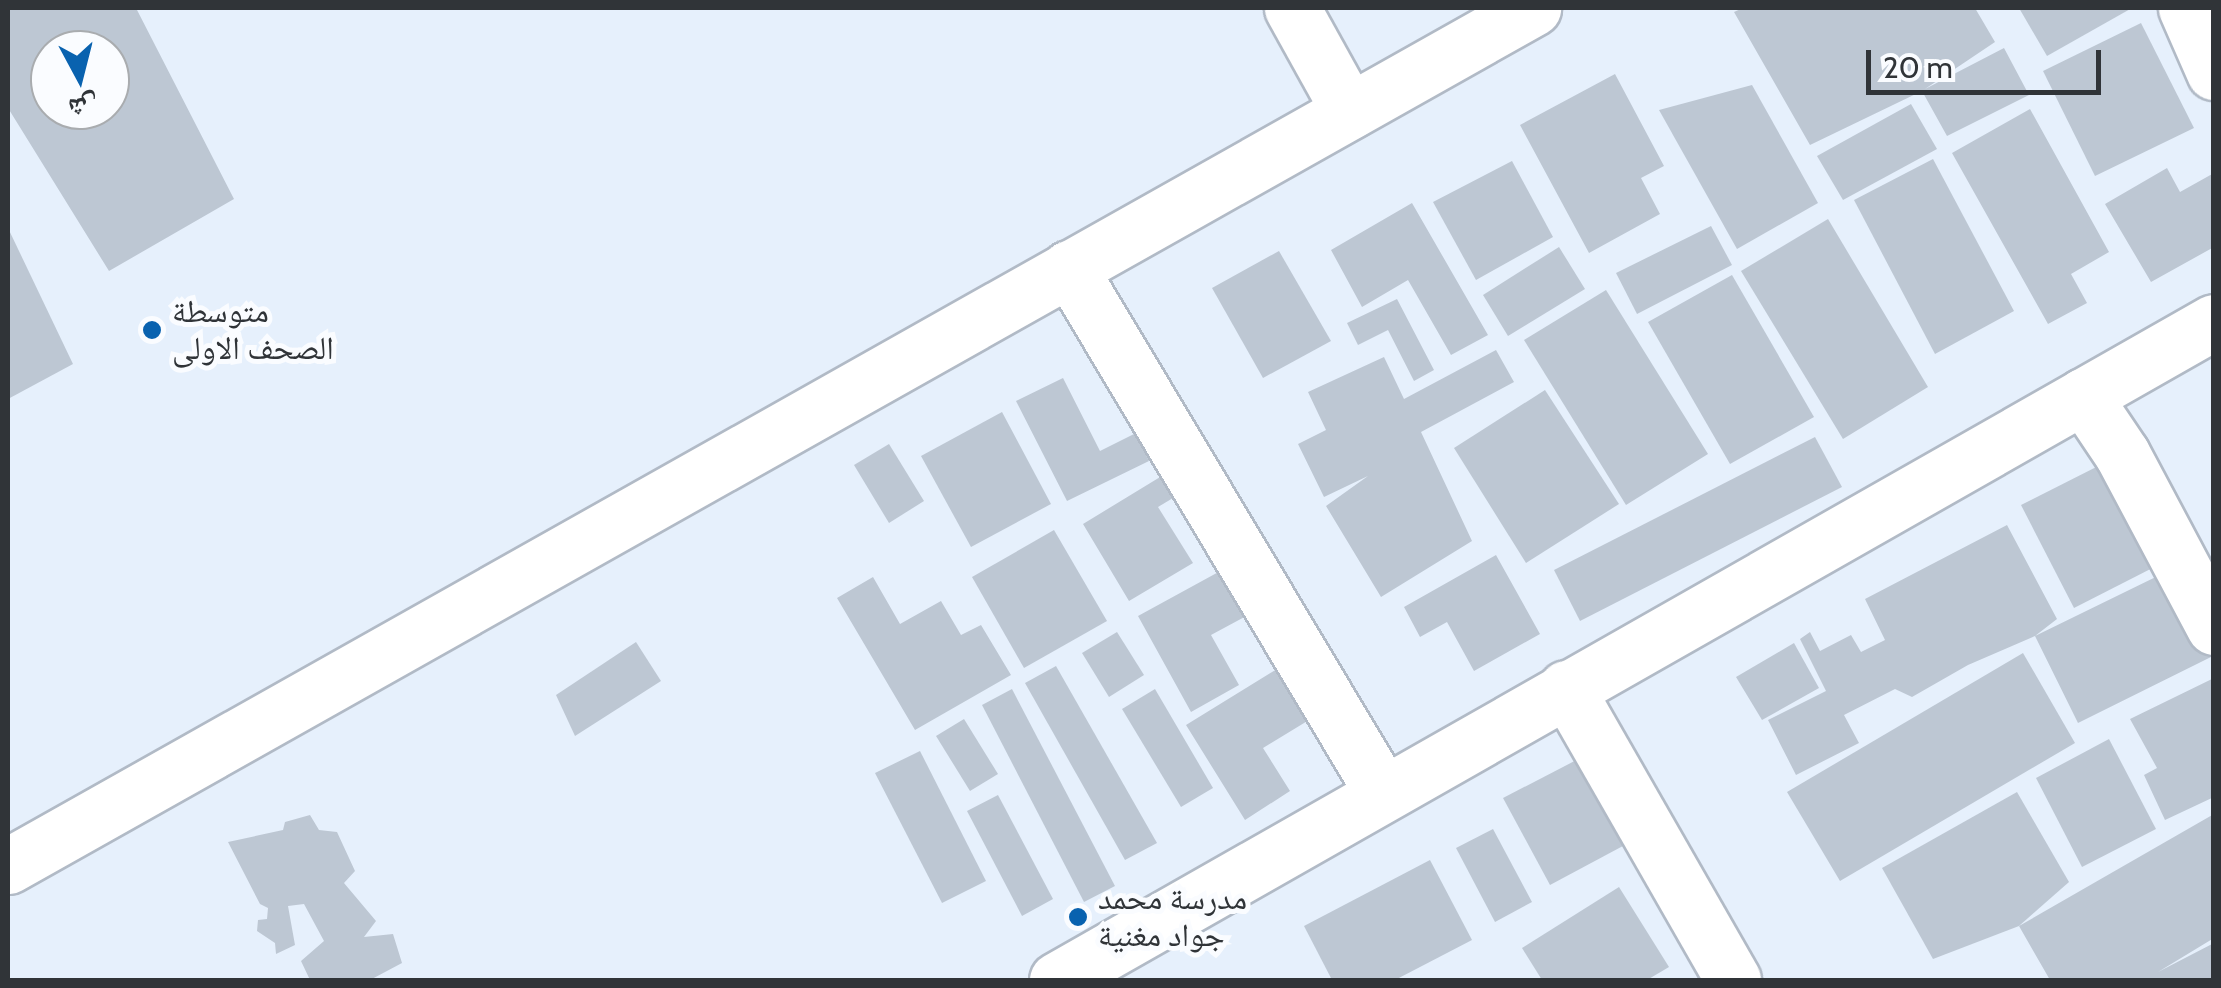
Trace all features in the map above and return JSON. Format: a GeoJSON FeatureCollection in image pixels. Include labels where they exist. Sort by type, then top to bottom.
{"type":"FeatureCollection","features":[{"type":"Feature","properties":{"kind":"street"},"geometry":{"type":"LineString","coordinates":[[1292,8],[1350,111]]}},
{"type":"Feature","properties":{"kind":"street"},"geometry":{"type":"LineString","coordinates":[[8,866],[1533,8]]}},
{"type":"Feature","properties":{"kind":"street"},"geometry":{"type":"LineString","coordinates":[[2186,8],[2214,72]]}},
{"type":"Feature","properties":{"kind":"street"},"geometry":{"type":"LineString","coordinates":[[1069,268],[1383,792]]}},
{"type":"Feature","properties":{"kind":"street"},"geometry":{"type":"LineString","coordinates":[[1070,977],[1383,792],[2214,322]]}},
{"type":"Feature","properties":{"kind":"street"},"geometry":{"type":"LineString","coordinates":[[2083,396],[2122,454],[2214,626]]}},
{"type":"Feature","properties":{"kind":"street"},"geometry":{"type":"LineString","coordinates":[[1566,688],[1734,980]]}},
{"type":"Feature","properties":{"kind":"building"},"geometry":{"type":"Polygon","coordinates":[[[8,8],[136,8],[234,199],[109,271],[8,108],[8,8]]]}},
{"type":"Feature","properties":{"kind":"building"},"geometry":{"type":"Polygon","coordinates":[[[1743,8],[1975,8],[1995,42],[1925,89],[2004,48],[2029,95],[1947,136],[1922,91],[1810,145],[1734,12],[1743,8]]]}},
{"type":"Feature","properties":{"kind":"building"},"geometry":{"type":"Polygon","coordinates":[[[2019,8],[2132,8],[2047,56],[2019,8]]]}},
{"type":"Feature","properties":{"kind":"building"},"geometry":{"type":"Polygon","coordinates":[[[2141,23],[2194,128],[2095,176],[2043,71],[2141,23]]]}},
{"type":"Feature","properties":{"kind":"building"},"geometry":{"type":"Polygon","coordinates":[[[1615,74],[1664,166],[1641,178],[1660,214],[1589,253],[1520,125],[1615,74]]]}},
{"type":"Feature","properties":{"kind":"building"},"geometry":{"type":"Polygon","coordinates":[[[1752,85],[1818,203],[1737,249],[1659,110],[1752,85]]]}},
{"type":"Feature","properties":{"kind":"building"},"geometry":{"type":"Polygon","coordinates":[[[1911,104],[1937,149],[1843,200],[1817,156],[1911,104]]]}},
{"type":"Feature","properties":{"kind":"building"},"geometry":{"type":"Polygon","coordinates":[[[2030,109],[2109,252],[2071,274],[2087,303],[2048,324],[1952,153],[2030,109]]]}},
{"type":"Feature","properties":{"kind":"building"},"geometry":{"type":"Polygon","coordinates":[[[1933,159],[2014,311],[1935,354],[1854,200],[1933,159]]]}},
{"type":"Feature","properties":{"kind":"building"},"geometry":{"type":"Polygon","coordinates":[[[1512,161],[1553,237],[1476,280],[1433,202],[1512,161]]]}},
{"type":"Feature","properties":{"kind":"building"},"geometry":{"type":"Polygon","coordinates":[[[2167,168],[2180,192],[2214,173],[2214,247],[2151,282],[2105,204],[2167,168]]]}},
{"type":"Feature","properties":{"kind":"building"},"geometry":{"type":"Polygon","coordinates":[[[1412,203],[1488,335],[1451,355],[1408,280],[1362,307],[1331,250],[1412,203]]]}},
{"type":"Feature","properties":{"kind":"building"},"geometry":{"type":"Polygon","coordinates":[[[1828,219],[1928,387],[1843,439],[1741,271],[1828,219]]]}},
{"type":"Feature","properties":{"kind":"building"},"geometry":{"type":"Polygon","coordinates":[[[1711,226],[1732,265],[1637,314],[1616,273],[1711,226]]]}},
{"type":"Feature","properties":{"kind":"building"},"geometry":{"type":"Polygon","coordinates":[[[8,228],[73,364],[8,399],[8,228]]]}},
{"type":"Feature","properties":{"kind":"building"},"geometry":{"type":"Polygon","coordinates":[[[1559,247],[1585,289],[1508,336],[1483,295],[1559,247]]]}},
{"type":"Feature","properties":{"kind":"building"},"geometry":{"type":"Polygon","coordinates":[[[1279,251],[1331,341],[1263,378],[1212,288],[1279,251]]]}},
{"type":"Feature","properties":{"kind":"building"},"geometry":{"type":"Polygon","coordinates":[[[1732,275],[1814,417],[1730,464],[1648,322],[1732,275]]]}},
{"type":"Feature","properties":{"kind":"building"},"geometry":{"type":"Polygon","coordinates":[[[1606,290],[1708,454],[1626,505],[1524,340],[1606,290]]]}},
{"type":"Feature","properties":{"kind":"building"},"geometry":{"type":"Polygon","coordinates":[[[1397,299],[1434,370],[1414,381],[1388,330],[1358,345],[1347,323],[1397,299]]]}},
{"type":"Feature","properties":{"kind":"building"},"geometry":{"type":"Polygon","coordinates":[[[1496,350],[1514,382],[1421,432],[1472,541],[1381,597],[1326,506],[1368,476],[1324,497],[1298,444],[1326,430],[1308,392],[1384,357],[1404,399],[1496,350]]]}},
{"type":"Feature","properties":{"kind":"building"},"geometry":{"type":"Polygon","coordinates":[[[1063,378],[1100,451],[1136,433],[1149,461],[1067,501],[1016,401],[1063,378]]]}},
{"type":"Feature","properties":{"kind":"building"},"geometry":{"type":"Polygon","coordinates":[[[1545,390],[1619,504],[1526,563],[1454,448],[1545,390]]]}},
{"type":"Feature","properties":{"kind":"building"},"geometry":{"type":"Polygon","coordinates":[[[1002,412],[1051,504],[971,547],[921,456],[1002,412]]]}},
{"type":"Feature","properties":{"kind":"building"},"geometry":{"type":"Polygon","coordinates":[[[1815,437],[1842,487],[1580,621],[1554,570],[1815,437]]]}},
{"type":"Feature","properties":{"kind":"building"},"geometry":{"type":"Polygon","coordinates":[[[889,444],[924,501],[889,523],[854,465],[889,444]]]}},
{"type":"Feature","properties":{"kind":"building"},"geometry":{"type":"Polygon","coordinates":[[[2122,454],[2174,557],[2074,608],[2021,505],[2122,454]]]}},
{"type":"Feature","properties":{"kind":"building"},"geometry":{"type":"Polygon","coordinates":[[[1170,471],[1183,492],[1158,507],[1193,563],[1129,601],[1083,524],[1170,471]]]}},
{"type":"Feature","properties":{"kind":"building"},"geometry":{"type":"Polygon","coordinates":[[[2007,525],[2057,619],[2035,636],[1968,665],[1912,697],[1895,689],[1844,715],[1859,743],[1796,775],[1768,720],[1826,691],[1800,639],[1810,632],[1820,651],[1851,635],[1861,652],[1885,640],[1865,599],[2007,525]]]}},
{"type":"Feature","properties":{"kind":"building"},"geometry":{"type":"Polygon","coordinates":[[[1054,530],[1107,621],[1024,668],[972,577],[1054,530]]]}},
{"type":"Feature","properties":{"kind":"building"},"geometry":{"type":"Polygon","coordinates":[[[1496,555],[1540,634],[1474,671],[1447,622],[1420,637],[1404,607],[1496,555]]]}},
{"type":"Feature","properties":{"kind":"building"},"geometry":{"type":"Polygon","coordinates":[[[1224,569],[1250,614],[1211,635],[1239,685],[1191,712],[1138,616],[1224,569]]]}},
{"type":"Feature","properties":{"kind":"building"},"geometry":{"type":"Polygon","coordinates":[[[2168,571],[2211,657],[2078,723],[2035,636],[2168,571]]]}},
{"type":"Feature","properties":{"kind":"building"},"geometry":{"type":"Polygon","coordinates":[[[873,577],[900,624],[941,601],[961,635],[981,625],[1011,675],[915,730],[837,598],[873,577]]]}},
{"type":"Feature","properties":{"kind":"building"},"geometry":{"type":"Polygon","coordinates":[[[1117,632],[1144,675],[1109,697],[1082,653],[1117,632]]]}},
{"type":"Feature","properties":{"kind":"building"},"geometry":{"type":"Polygon","coordinates":[[[636,642],[661,681],[575,736],[556,695],[636,642]]]}},
{"type":"Feature","properties":{"kind":"building"},"geometry":{"type":"Polygon","coordinates":[[[1794,643],[1819,688],[1762,720],[1736,677],[1794,643]]]}},
{"type":"Feature","properties":{"kind":"building"},"geometry":{"type":"Polygon","coordinates":[[[2023,653],[2075,743],[1840,881],[1787,792],[2023,653]]]}},
{"type":"Feature","properties":{"kind":"building"},"geometry":{"type":"Polygon","coordinates":[[[1056,666],[1157,843],[1125,860],[1025,683],[1056,666]]]}},
{"type":"Feature","properties":{"kind":"building"},"geometry":{"type":"Polygon","coordinates":[[[1277,669],[1309,720],[1263,748],[1290,791],[1245,820],[1186,725],[1277,669]]]}},
{"type":"Feature","properties":{"kind":"building"},"geometry":{"type":"Polygon","coordinates":[[[2214,678],[2214,797],[2165,820],[2144,775],[2157,768],[2130,719],[2214,678]]]}},
{"type":"Feature","properties":{"kind":"building"},"geometry":{"type":"Polygon","coordinates":[[[1012,689],[1115,886],[1084,902],[982,705],[1012,689]]]}},
{"type":"Feature","properties":{"kind":"building"},"geometry":{"type":"Polygon","coordinates":[[[1155,689],[1213,788],[1181,807],[1122,709],[1155,689]]]}},
{"type":"Feature","properties":{"kind":"building"},"geometry":{"type":"Polygon","coordinates":[[[964,719],[998,774],[970,791],[936,736],[964,719]]]}},
{"type":"Feature","properties":{"kind":"building"},"geometry":{"type":"Polygon","coordinates":[[[2109,739],[2156,829],[2082,867],[2036,778],[2109,739]]]}},
{"type":"Feature","properties":{"kind":"building"},"geometry":{"type":"Polygon","coordinates":[[[920,751],[986,881],[942,903],[875,773],[920,751]]]}},
{"type":"Feature","properties":{"kind":"building"},"geometry":{"type":"Polygon","coordinates":[[[1590,753],[1636,839],[1550,885],[1503,798],[1590,753]]]}},
{"type":"Feature","properties":{"kind":"building"},"geometry":{"type":"Polygon","coordinates":[[[2017,792],[2069,882],[2019,926],[1933,959],[1882,868],[2017,792]]]}},
{"type":"Feature","properties":{"kind":"building"},"geometry":{"type":"Polygon","coordinates":[[[998,795],[1053,899],[1022,916],[967,811],[998,795]]]}},
{"type":"Feature","properties":{"kind":"building"},"geometry":{"type":"Polygon","coordinates":[[[2214,814],[2214,938],[2158,972],[2214,943],[2214,980],[2050,980],[2019,926],[2214,814]]]}},
{"type":"Feature","properties":{"kind":"building"},"geometry":{"type":"Polygon","coordinates":[[[310,815],[319,830],[337,832],[355,871],[344,883],[376,921],[364,937],[393,934],[402,963],[370,980],[310,980],[301,961],[324,941],[304,904],[288,906],[295,945],[276,954],[275,943],[257,931],[258,920],[267,919],[268,908],[260,904],[228,842],[283,830],[285,822],[310,815]]]}},
{"type":"Feature","properties":{"kind":"building"},"geometry":{"type":"Polygon","coordinates":[[[1493,829],[1532,902],[1495,922],[1456,848],[1493,829]]]}},
{"type":"Feature","properties":{"kind":"building"},"geometry":{"type":"Polygon","coordinates":[[[1430,860],[1472,940],[1395,980],[1332,980],[1304,926],[1430,860]]]}},
{"type":"Feature","properties":{"kind":"building"},"geometry":{"type":"Polygon","coordinates":[[[1619,887],[1669,967],[1647,980],[1542,980],[1522,948],[1619,887]]]}},
{"type":"Feature","properties":{"kind":"place","name":"متوسطة الصحف الاولى"},"geometry":{"type":"Point","coordinates":[152,330]}},
{"type":"Feature","properties":{"kind":"place","name":"مدرسة محمد جواد مغنية"},"geometry":{"type":"Point","coordinates":[1078,917]}}]}
